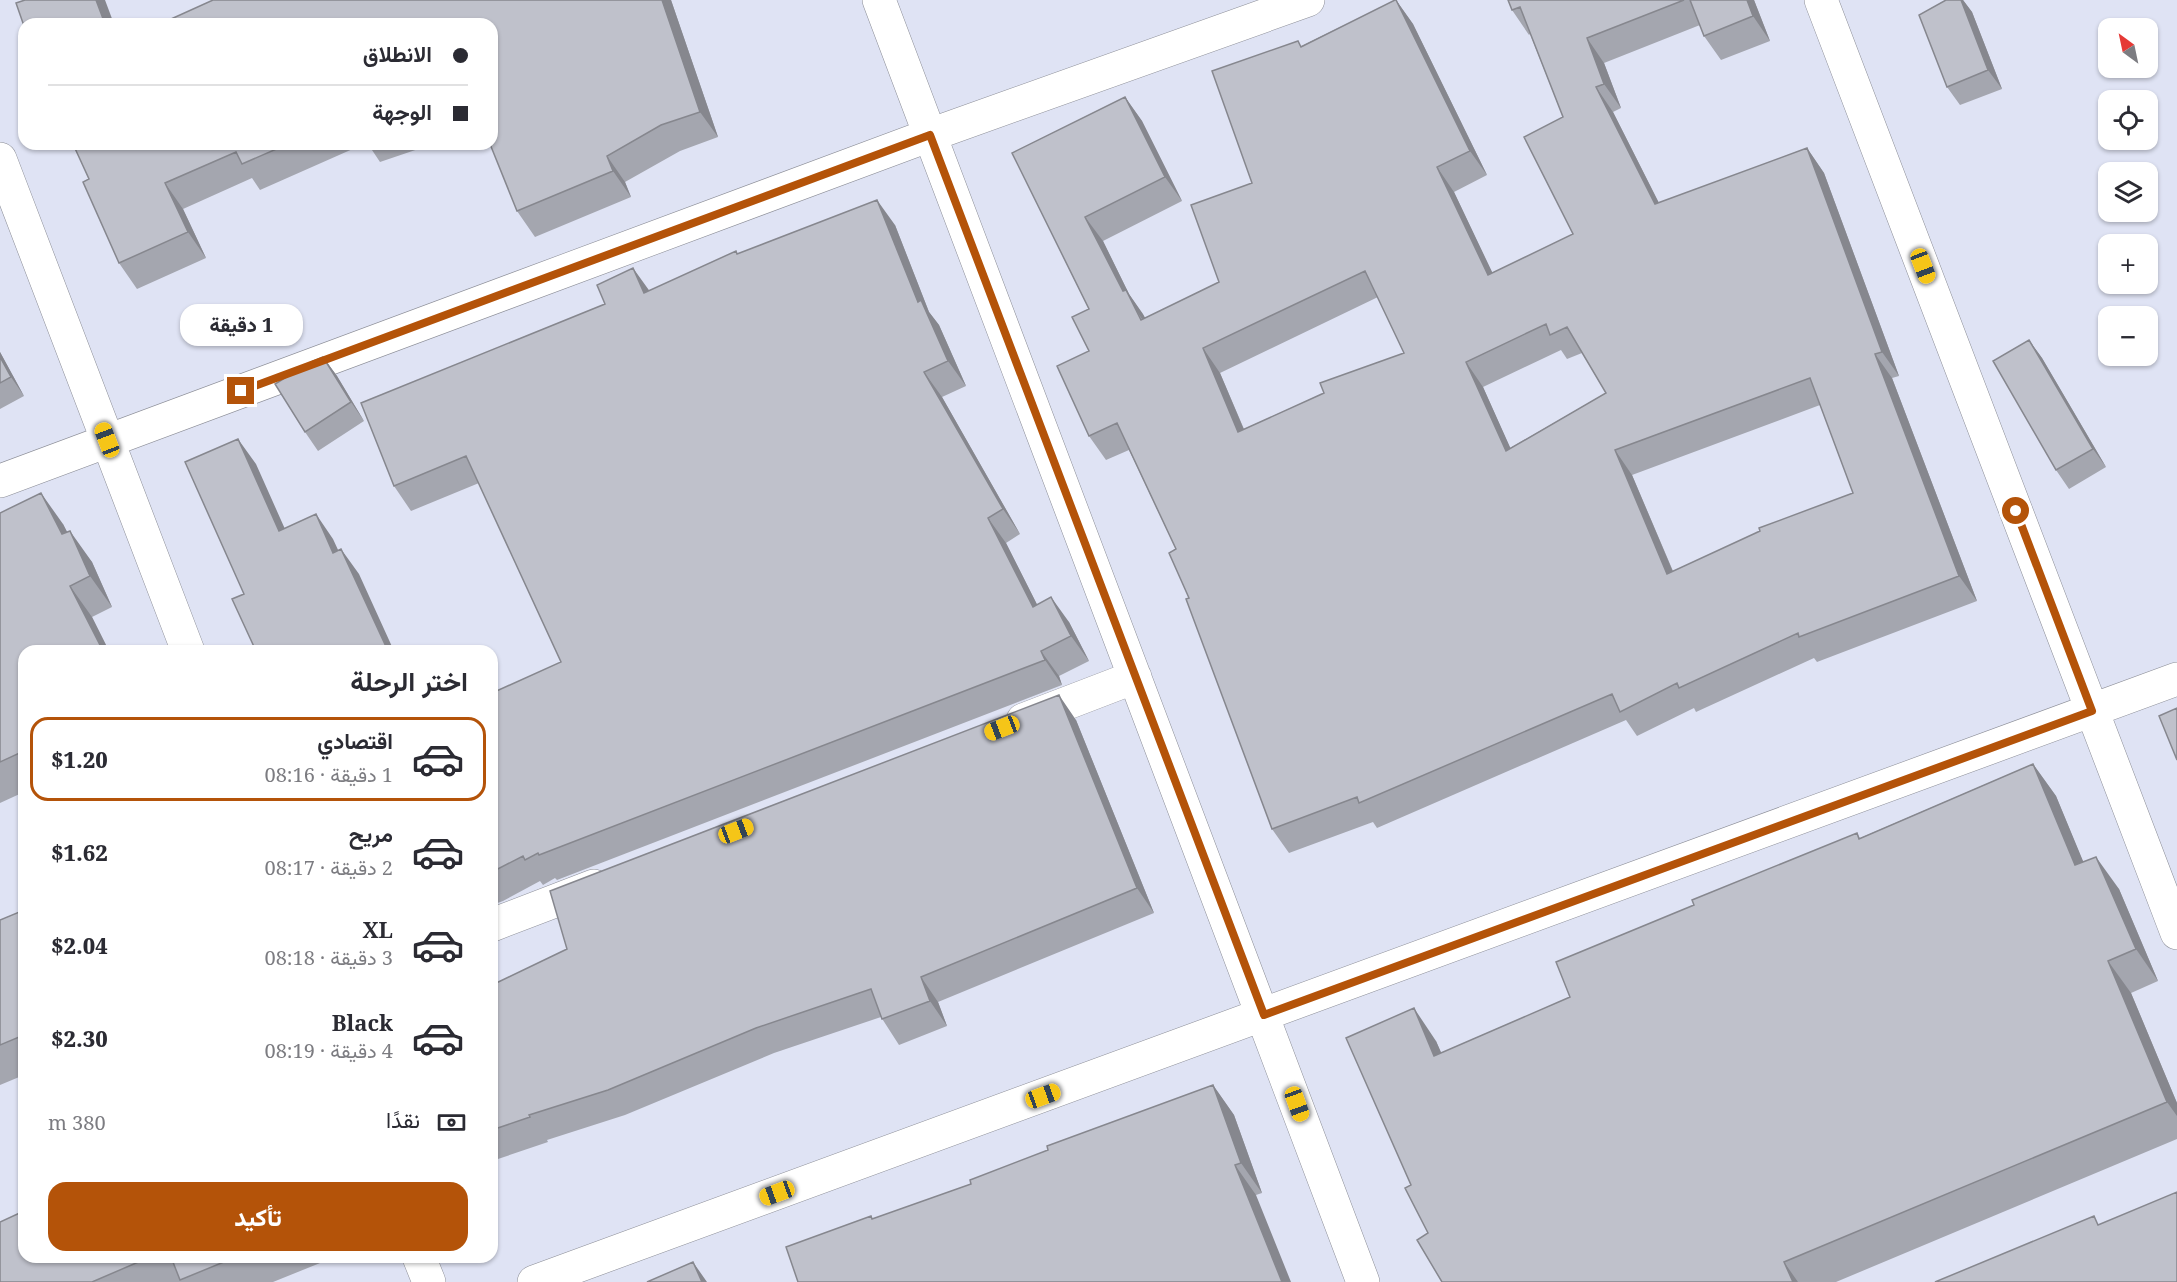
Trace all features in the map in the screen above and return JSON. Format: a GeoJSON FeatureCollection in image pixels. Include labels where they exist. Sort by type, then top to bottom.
{"type":"FeatureCollection","features":[{"type":"Feature","properties":{"kind":"street"},"geometry":{"type":"LineString","coordinates":[[879,0],[1363,1282]]}},
{"type":"Feature","properties":{"kind":"street"},"geometry":{"type":"LineString","coordinates":[[0,481],[930,135],[1308,0]]}},
{"type":"Feature","properties":{"kind":"street"},"geometry":{"type":"LineString","coordinates":[[1821,0],[2177,933]]}},
{"type":"Feature","properties":{"kind":"street"},"geometry":{"type":"LineString","coordinates":[[0,159],[186,645]]}},
{"type":"Feature","properties":{"kind":"street"},"geometry":{"type":"LineString","coordinates":[[991,732],[1135,677]]}},
{"type":"Feature","properties":{"kind":"street"},"geometry":{"type":"LineString","coordinates":[[534,1282],[2177,680]]}},
{"type":"Feature","properties":{"kind":"street"},"geometry":{"type":"LineString","coordinates":[[498,923],[625,874]]}},
{"type":"Feature","properties":{"kind":"street"},"geometry":{"type":"LineString","coordinates":[[421,1263],[429,1282]]}},
{"type":"Feature","properties":{"kind":"shaded area"},"geometry":{"type":"Polygon","coordinates":[[[0,0],[2177,0],[2177,1282],[0,1282],[0,0]]]}},
{"type":"Feature","properties":{"kind":"building"},"geometry":{"type":"Polygon","coordinates":[[[25,0],[96,0],[103,18],[21,18],[16,3],[25,0]]]}},
{"type":"Feature","properties":{"kind":"building"},"geometry":{"type":"Polygon","coordinates":[[[213,0],[662,0],[700,112],[661,125],[607,156],[613,171],[517,211],[492,150],[498,150],[498,18],[173,18],[213,0]]]}},
{"type":"Feature","properties":{"kind":"building"},"geometry":{"type":"Polygon","coordinates":[[[1396,0],[1470,151],[1437,167],[1488,275],[1573,234],[1524,137],[1563,117],[1520,7],[1512,10],[1508,0],[1684,0],[1587,38],[1604,84],[1596,87],[1655,204],[1807,148],[1882,352],[1875,354],[1959,576],[1799,637],[1798,633],[1679,688],[1677,683],[1620,712],[1612,694],[1359,803],[1357,797],[1272,829],[1186,599],[1189,598],[1169,553],[1176,549],[1117,423],[1089,436],[1057,366],[1089,351],[1072,317],[1089,309],[1012,153],[1125,97],[1165,177],[1085,217],[1123,291],[1126,290],[1141,320],[1219,282],[1191,205],[1252,183],[1212,71],[1298,41],[1301,47],[1396,0]],[[1365,271],[1203,348],[1238,432],[1324,393],[1320,383],[1404,353],[1365,271]],[[1546,324],[1466,362],[1506,451],[1606,393],[1567,327],[1550,335],[1546,324]],[[1810,378],[1615,450],[1667,574],[1760,531],[1759,528],[1853,493],[1810,378]]]}},
{"type":"Feature","properties":{"kind":"building"},"geometry":{"type":"Polygon","coordinates":[[[1690,0],[1747,0],[1753,16],[1704,36],[1690,0]]]}},
{"type":"Feature","properties":{"kind":"building"},"geometry":{"type":"Polygon","coordinates":[[[1946,0],[1961,0],[1988,70],[1947,87],[1919,15],[1946,0]]]}},
{"type":"Feature","properties":{"kind":"building"},"geometry":{"type":"Polygon","coordinates":[[[76,150],[274,150],[242,164],[236,152],[165,183],[188,232],[119,263],[83,182],[89,179],[76,150]]]}},
{"type":"Feature","properties":{"kind":"building"},"geometry":{"type":"Polygon","coordinates":[[[877,200],[918,302],[921,300],[948,361],[924,372],[1003,509],[988,518],[1033,607],[1051,597],[1071,636],[1041,651],[1045,660],[539,855],[538,853],[525,860],[523,856],[498,869],[498,690],[561,662],[466,456],[394,486],[361,403],[605,304],[597,285],[633,268],[644,293],[736,251],[737,254],[877,200]]]}},
{"type":"Feature","properties":{"kind":"building"},"geometry":{"type":"Polygon","coordinates":[[[2029,340],[2093,449],[2056,470],[1993,361],[2029,340]]]}},
{"type":"Feature","properties":{"kind":"building"},"geometry":{"type":"Polygon","coordinates":[[[0,357],[11,377],[0,383],[0,357]]]}},
{"type":"Feature","properties":{"kind":"building"},"geometry":{"type":"Polygon","coordinates":[[[323,357],[351,402],[305,432],[275,384],[323,357]]]}},
{"type":"Feature","properties":{"kind":"building"},"geometry":{"type":"Polygon","coordinates":[[[238,439],[279,531],[316,514],[333,553],[341,549],[385,645],[253,645],[232,599],[244,594],[185,462],[238,439]]]}},
{"type":"Feature","properties":{"kind":"building"},"geometry":{"type":"Polygon","coordinates":[[[41,493],[62,534],[70,531],[90,576],[70,586],[100,645],[18,645],[18,754],[0,762],[0,513],[41,493]]]}},
{"type":"Feature","properties":{"kind":"building"},"geometry":{"type":"Polygon","coordinates":[[[1059,695],[1137,888],[921,977],[930,1001],[882,1019],[871,989],[756,1028],[608,1090],[529,1115],[530,1117],[498,1128],[498,982],[567,949],[550,891],[1059,695]]]}},
{"type":"Feature","properties":{"kind":"building"},"geometry":{"type":"Polygon","coordinates":[[[2177,708],[2177,760],[2159,716],[2177,708]]]}},
{"type":"Feature","properties":{"kind":"building"},"geometry":{"type":"Polygon","coordinates":[[[2033,764],[2075,865],[2096,857],[2136,949],[2108,961],[2167,1102],[1784,1262],[1793,1282],[1442,1282],[1417,1240],[1428,1233],[1405,1188],[1411,1185],[1346,1038],[1414,1008],[1434,1056],[1570,997],[1556,962],[1694,905],[1692,900],[1857,833],[1859,839],[2033,764]]]}},
{"type":"Feature","properties":{"kind":"building"},"geometry":{"type":"Polygon","coordinates":[[[18,912],[18,1038],[0,1045],[0,920],[18,912]]]}},
{"type":"Feature","properties":{"kind":"building"},"geometry":{"type":"Polygon","coordinates":[[[1213,1085],[1241,1163],[1235,1165],[1282,1282],[798,1282],[786,1247],[871,1216],[872,1219],[971,1184],[970,1180],[1048,1150],[1047,1146],[1213,1085]]]}},
{"type":"Feature","properties":{"kind":"building"},"geometry":{"type":"Polygon","coordinates":[[[2177,1192],[2177,1282],[1935,1282],[2094,1216],[2098,1225],[2177,1192]]]}},
{"type":"Feature","properties":{"kind":"building"},"geometry":{"type":"Polygon","coordinates":[[[18,1214],[18,1263],[136,1263],[92,1282],[0,1282],[0,1222],[18,1214]]]}},
{"type":"Feature","properties":{"kind":"building"},"geometry":{"type":"Polygon","coordinates":[[[693,1262],[702,1282],[647,1282],[693,1262]]]}},
{"type":"Feature","properties":{"kind":"building"},"geometry":{"type":"Polygon","coordinates":[[[173,1263],[221,1263],[180,1280],[173,1263]]]}},
{"type":"Feature","properties":{"kind":"route"},"geometry":{"type":"LineString","coordinates":[[241,391],[930,135],[1264,1015],[2092,711],[2016,511]]}}]}
